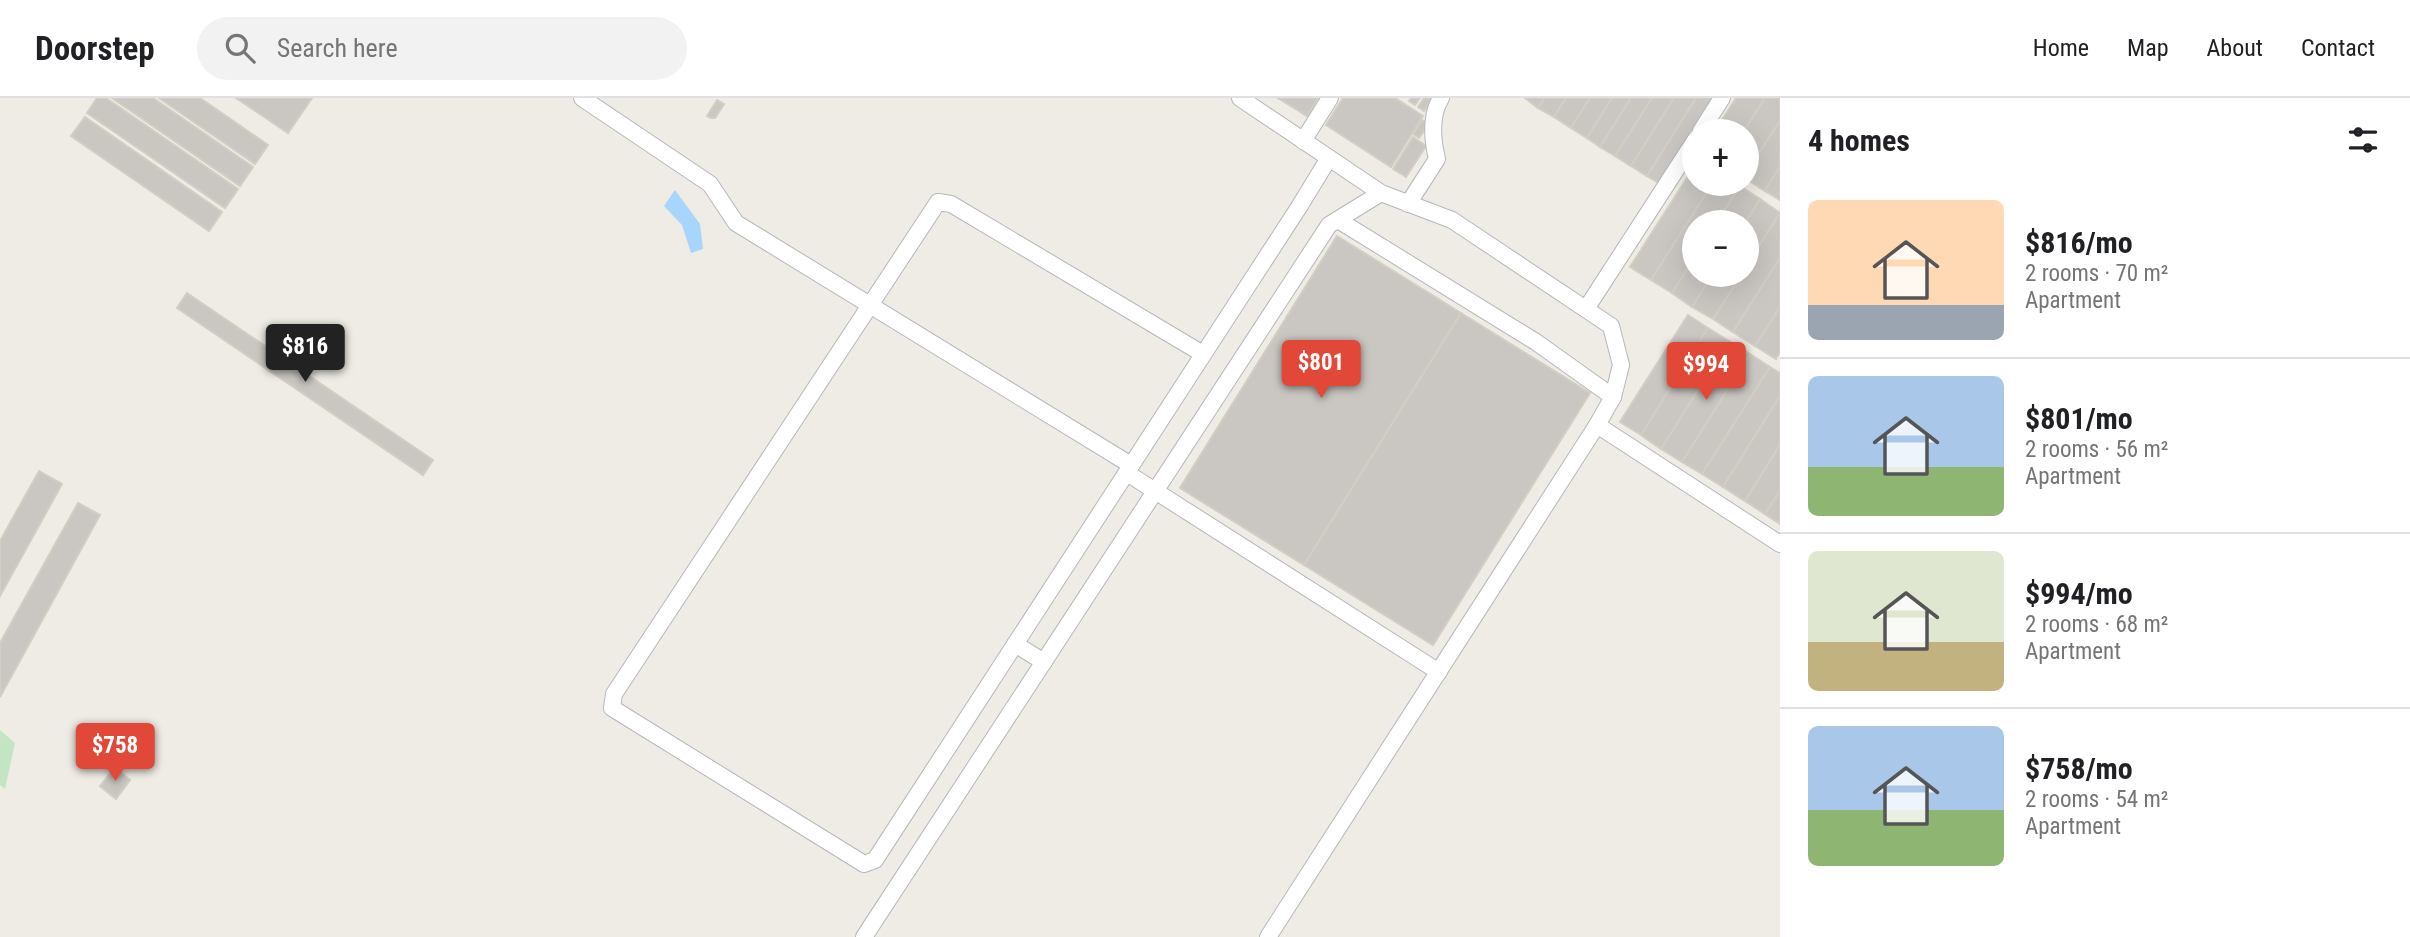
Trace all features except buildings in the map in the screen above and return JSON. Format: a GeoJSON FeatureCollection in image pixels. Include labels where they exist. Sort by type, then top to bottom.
{"type":"FeatureCollection","features":[{"type":"Feature","properties":{"kind":"lane"},"geometry":{"type":"LineString","coordinates":[[582,98],[710,184],[736,223],[1129,469],[1157,490],[1438,672]]}},
{"type":"Feature","properties":{"kind":"lane"},"geometry":{"type":"LineString","coordinates":[[1240,98],[1381,193],[1452,220],[1611,326],[1621,365],[1613,397],[1597,425],[1268,937]]}},
{"type":"Feature","properties":{"kind":"lane"},"geometry":{"type":"LineString","coordinates":[[1303,141],[1330,98]]}},
{"type":"Feature","properties":{"kind":"lane"},"geometry":{"type":"LineString","coordinates":[[1408,204],[1437,159],[1433,140],[1434,109],[1441,98]]}},
{"type":"Feature","properties":{"kind":"lane"},"geometry":{"type":"LineString","coordinates":[[1709,119],[1722,98]]}},
{"type":"Feature","properties":{"kind":"lane"},"geometry":{"type":"LineString","coordinates":[[1203,355],[942,201],[938,202],[614,694],[612,708],[864,864],[876,860],[1203,355],[1329,158]]}},
{"type":"Feature","properties":{"kind":"lane"},"geometry":{"type":"LineString","coordinates":[[1586,309],[1682,161]]}},
{"type":"Feature","properties":{"kind":"lane"},"geometry":{"type":"LineString","coordinates":[[864,937],[1329,225],[1381,193]]}},
{"type":"Feature","properties":{"kind":"lane"},"geometry":{"type":"LineString","coordinates":[[1338,220],[1536,342],[1613,397]]}},
{"type":"Feature","properties":{"kind":"lane"},"geometry":{"type":"LineString","coordinates":[[1597,425],[1780,544]]}},
{"type":"Feature","properties":{"kind":"lane"},"geometry":{"type":"LineString","coordinates":[[1015,644],[1044,662]]}},
{"type":"Feature","properties":{"kind":"green space"},"geometry":{"type":"Polygon","coordinates":[[[0,730],[15,743],[5,789],[0,785],[0,730]]]}},
{"type":"Feature","properties":{"kind":"water"},"geometry":{"type":"Polygon","coordinates":[[[675,190],[700,224],[703,249],[691,253],[682,225],[664,206],[675,190]]]}}]}
